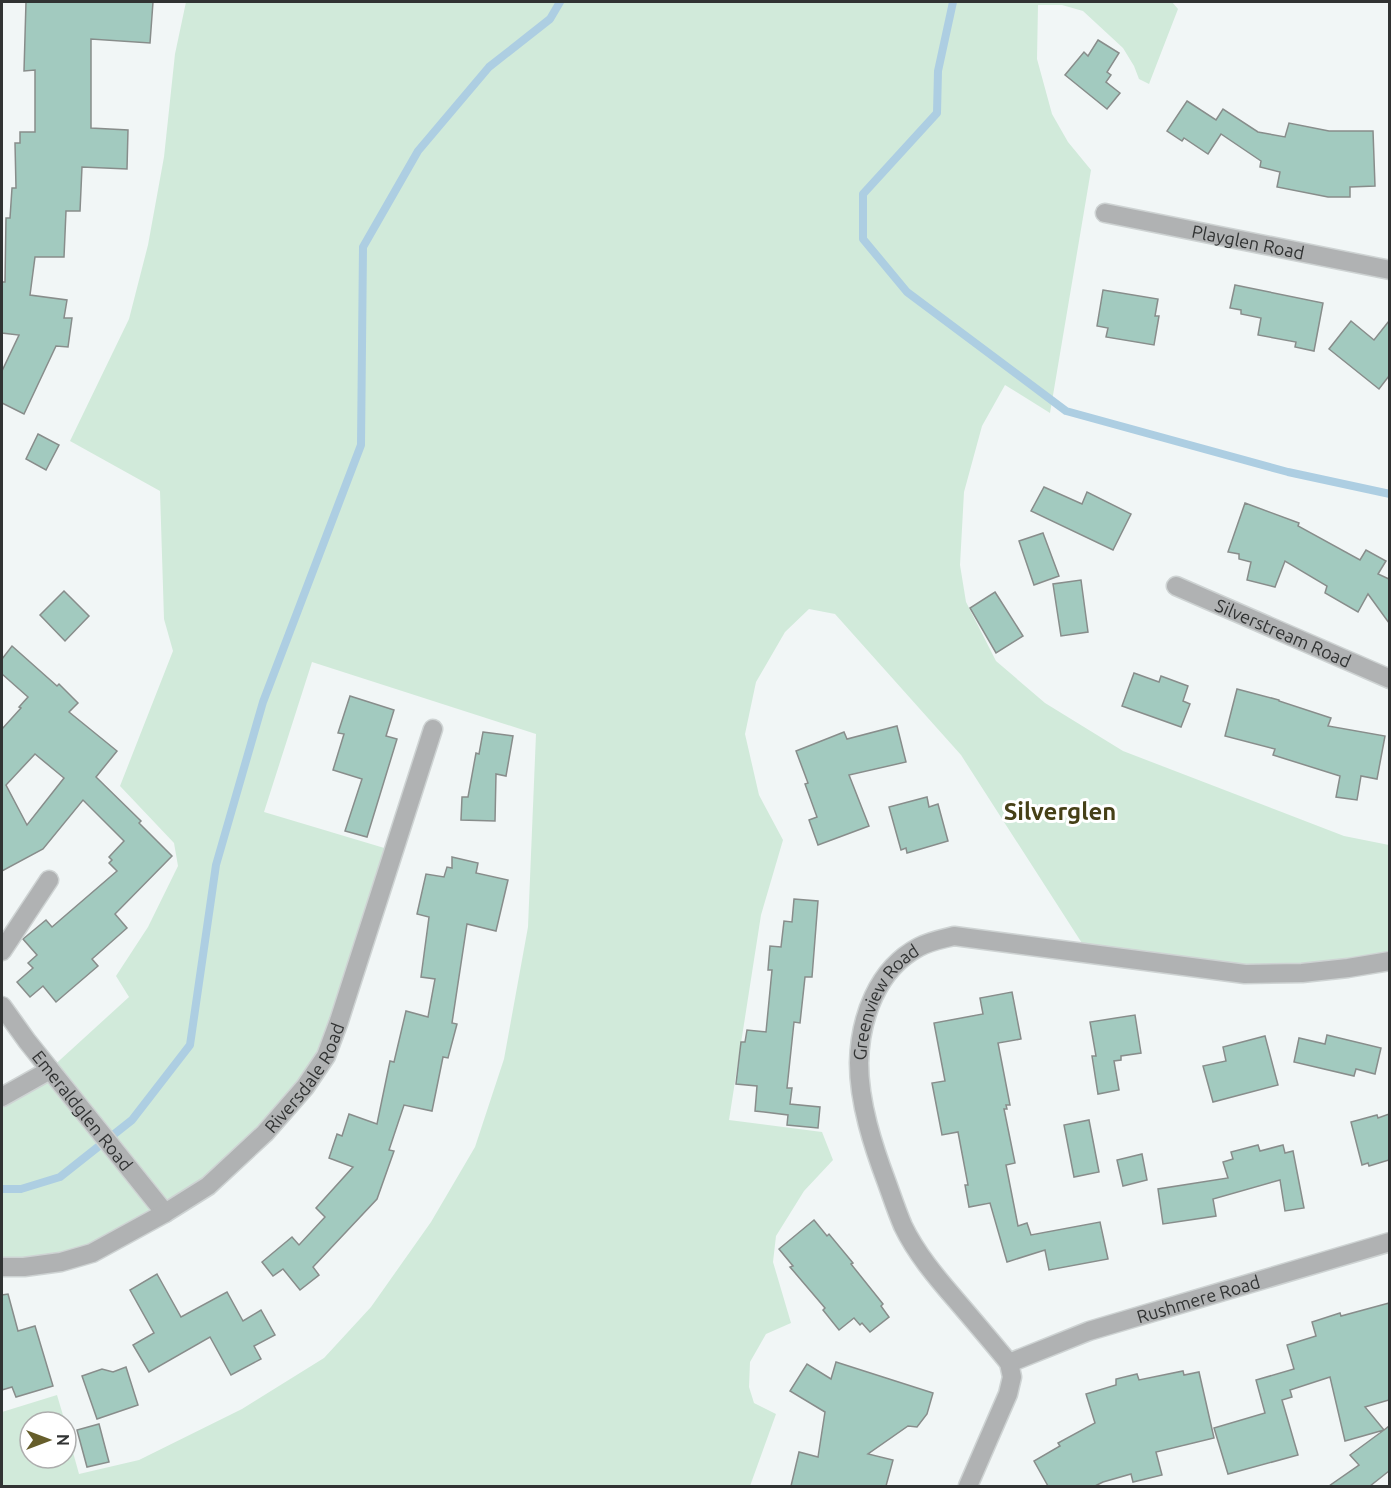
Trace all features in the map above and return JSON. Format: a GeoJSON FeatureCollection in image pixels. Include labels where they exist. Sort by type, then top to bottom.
{"type":"FeatureCollection","features":[{"type":"Feature","properties":{"kind":"street","name":"Playglen Road"},"geometry":{"type":"LineString","coordinates":[[1105,213],[1389,270]]}},
{"type":"Feature","properties":{"kind":"street","name":"Silverstream Road"},"geometry":{"type":"LineString","coordinates":[[1176,586],[1389,679]]}},
{"type":"Feature","properties":{"kind":"street","name":"Riversdale Road"},"geometry":{"type":"LineString","coordinates":[[2,1267],[24,1267],[61,1262],[92,1253],[165,1213],[208,1186],[265,1133],[305,1087],[326,1056],[339,1021],[433,729]]}},
{"type":"Feature","properties":{"kind":"street"},"geometry":{"type":"LineString","coordinates":[[2,951],[49,880]]}},
{"type":"Feature","properties":{"kind":"street","name":"Greenview Road"},"geometry":{"type":"LineString","coordinates":[[1009,1363],[931,1271],[918,1251],[903,1226],[871,1141],[863,1102],[859,1065],[861,1034],[869,1006],[879,985],[891,970],[919,946],[954,936],[1245,974],[1302,973],[1389,961]]}},
{"type":"Feature","properties":{"kind":"street","name":"Emeraldglen Road"},"geometry":{"type":"LineString","coordinates":[[2,1006],[50,1070],[165,1213]]}},
{"type":"Feature","properties":{"kind":"street"},"geometry":{"type":"LineString","coordinates":[[2,1097],[50,1070]]}},
{"type":"Feature","properties":{"kind":"street","name":"Rushmere Road"},"geometry":{"type":"LineString","coordinates":[[1009,1363],[1089,1331],[1389,1242]]}},
{"type":"Feature","properties":{"kind":"street"},"geometry":{"type":"LineString","coordinates":[[968,1486],[1008,1394],[1012,1377],[1009,1363]]}},
{"type":"Feature","properties":{"kind":"green space"},"geometry":{"type":"Polygon","coordinates":[[[186,2],[1172,2],[1178,9],[1149,84],[1139,79],[1123,48],[1083,11],[1062,5],[1038,5],[1037,59],[1052,114],[1068,142],[1091,170],[1050,413],[1005,385],[982,426],[964,492],[960,565],[966,602],[996,661],[1045,703],[1123,751],[1344,836],[1389,845],[1389,960],[1277,973],[1087,951],[961,755],[835,614],[809,609],[785,632],[756,682],[745,734],[759,795],[783,840],[761,915],[729,1120],[822,1132],[833,1160],[804,1191],[776,1236],[773,1262],[791,1323],[766,1334],[750,1362],[749,1387],[754,1403],[776,1414],[750,1486],[2,1486],[2,1412],[57,1395],[61,1410],[18,1410],[18,1470],[78,1470],[79,1474],[139,1460],[242,1409],[324,1358],[371,1307],[431,1222],[475,1147],[504,1059],[528,927],[536,734],[312,662],[264,812],[391,850],[327,1049],[207,1185],[92,1252],[2,1266],[2,1096],[49,1070],[129,997],[116,976],[148,927],[178,866],[174,843],[120,786],[173,651],[164,619],[160,491],[70,441],[129,319],[148,245],[164,157],[175,54],[186,2]]]}},
{"type":"Feature","properties":{"kind":"building"},"geometry":{"type":"Polygon","coordinates":[[[26,2],[153,2],[150,43],[91,39],[91,128],[128,130],[127,169],[82,167],[80,211],[66,211],[64,257],[35,257],[30,295],[67,300],[64,318],[72,318],[68,347],[56,346],[24,414],[2,403],[2,371],[19,335],[2,333],[2,282],[5,282],[6,218],[10,218],[12,188],[16,188],[15,143],[20,143],[20,132],[35,132],[35,70],[24,71],[26,2]]]}},
{"type":"Feature","properties":{"kind":"building"},"geometry":{"type":"Polygon","coordinates":[[[1098,40],[1119,53],[1107,72],[1111,75],[1106,82],[1120,93],[1107,109],[1065,75],[1084,52],[1088,56],[1098,40]]]}},
{"type":"Feature","properties":{"kind":"building"},"geometry":{"type":"Polygon","coordinates":[[[1187,101],[1216,120],[1223,109],[1258,132],[1285,137],[1289,123],[1329,131],[1373,131],[1375,186],[1350,187],[1350,197],[1328,197],[1277,187],[1280,172],[1260,167],[1261,161],[1221,134],[1208,154],[1184,138],[1182,141],[1167,131],[1187,101]]]}},
{"type":"Feature","properties":{"kind":"building"},"geometry":{"type":"Polygon","coordinates":[[[1235,285],[1323,303],[1314,351],[1295,347],[1296,342],[1258,335],[1261,318],[1241,314],[1241,310],[1230,308],[1235,285]]]}},
{"type":"Feature","properties":{"kind":"building"},"geometry":{"type":"Polygon","coordinates":[[[1103,290],[1158,299],[1155,316],[1159,316],[1154,345],[1106,337],[1108,328],[1097,326],[1103,290]]]}},
{"type":"Feature","properties":{"kind":"building"},"geometry":{"type":"Polygon","coordinates":[[[1351,321],[1374,340],[1389,321],[1389,376],[1379,389],[1329,349],[1351,321]]]}},
{"type":"Feature","properties":{"kind":"building"},"geometry":{"type":"Polygon","coordinates":[[[38,434],[59,445],[46,470],[26,459],[38,434]]]}},
{"type":"Feature","properties":{"kind":"building"},"geometry":{"type":"Polygon","coordinates":[[[1044,487],[1082,504],[1087,492],[1131,514],[1113,550],[1031,511],[1044,487]]]}},
{"type":"Feature","properties":{"kind":"building"},"geometry":{"type":"Polygon","coordinates":[[[1245,503],[1299,523],[1298,526],[1360,560],[1366,550],[1386,561],[1378,574],[1389,579],[1389,623],[1368,594],[1358,612],[1325,593],[1327,586],[1285,561],[1275,587],[1247,580],[1251,562],[1239,559],[1239,554],[1228,552],[1245,503]]]}},
{"type":"Feature","properties":{"kind":"building"},"geometry":{"type":"Polygon","coordinates":[[[1043,533],[1059,576],[1034,585],[1019,541],[1043,533]]]}},
{"type":"Feature","properties":{"kind":"building"},"geometry":{"type":"Polygon","coordinates":[[[1081,580],[1088,632],[1061,636],[1053,584],[1081,580]]]}},
{"type":"Feature","properties":{"kind":"building"},"geometry":{"type":"Polygon","coordinates":[[[64,591],[89,616],[65,641],[40,615],[64,591]]]}},
{"type":"Feature","properties":{"kind":"building"},"geometry":{"type":"Polygon","coordinates":[[[995,592],[1023,636],[996,653],[970,608],[995,592]]]}},
{"type":"Feature","properties":{"kind":"building"},"geometry":{"type":"Polygon","coordinates":[[[12,646],[57,686],[59,684],[78,703],[69,712],[117,751],[96,777],[141,821],[139,823],[172,856],[115,914],[127,928],[92,959],[98,966],[56,1002],[43,986],[30,997],[17,982],[33,968],[28,963],[37,955],[23,939],[46,920],[52,927],[117,871],[109,863],[112,860],[109,857],[124,841],[83,800],[43,849],[2,871],[2,729],[28,697],[2,674],[2,659],[12,646]],[[35,754],[6,785],[27,825],[64,778],[35,754]]]}},
{"type":"Feature","properties":{"kind":"building"},"geometry":{"type":"Polygon","coordinates":[[[1134,673],[1159,682],[1161,676],[1188,686],[1183,701],[1190,704],[1181,727],[1122,706],[1134,673]]]}},
{"type":"Feature","properties":{"kind":"building"},"geometry":{"type":"Polygon","coordinates":[[[1237,689],[1279,700],[1331,718],[1328,726],[1385,736],[1377,779],[1361,776],[1357,800],[1336,797],[1340,776],[1273,755],[1275,749],[1225,736],[1237,689]]]}},
{"type":"Feature","properties":{"kind":"building"},"geometry":{"type":"Polygon","coordinates":[[[350,696],[394,710],[386,736],[397,739],[367,837],[345,831],[362,779],[333,770],[344,734],[338,733],[350,696]]]}},
{"type":"Feature","properties":{"kind":"building"},"geometry":{"type":"Polygon","coordinates":[[[897,726],[906,762],[849,775],[869,826],[818,845],[809,820],[817,817],[796,751],[844,732],[847,739],[897,726]]]}},
{"type":"Feature","properties":{"kind":"building"},"geometry":{"type":"Polygon","coordinates":[[[483,732],[513,736],[506,776],[496,774],[495,821],[461,820],[462,797],[468,797],[476,753],[479,754],[483,732]]]}},
{"type":"Feature","properties":{"kind":"building"},"geometry":{"type":"Polygon","coordinates":[[[927,797],[929,807],[938,804],[948,841],[907,853],[906,848],[901,850],[889,807],[927,797]]]}},
{"type":"Feature","properties":{"kind":"building"},"geometry":{"type":"Polygon","coordinates":[[[452,857],[478,863],[476,873],[508,880],[496,931],[467,924],[452,1023],[457,1024],[448,1058],[443,1057],[432,1111],[404,1105],[389,1150],[394,1151],[377,1199],[313,1267],[319,1275],[300,1290],[283,1269],[273,1276],[262,1262],[292,1237],[299,1245],[325,1217],[316,1208],[353,1167],[329,1158],[337,1134],[342,1136],[349,1114],[377,1124],[390,1061],[394,1062],[406,1011],[428,1017],[435,979],[421,977],[429,917],[417,914],[426,874],[444,877],[447,867],[452,868],[452,857]]]}},
{"type":"Feature","properties":{"kind":"building"},"geometry":{"type":"Polygon","coordinates":[[[794,899],[818,901],[812,977],[805,977],[800,1023],[794,1022],[787,1088],[792,1088],[790,1104],[820,1107],[818,1128],[787,1125],[788,1115],[755,1111],[757,1086],[736,1084],[741,1042],[745,1042],[747,1030],[766,1032],[772,970],[768,970],[770,946],[781,947],[784,921],[792,922],[794,899]]]}},
{"type":"Feature","properties":{"kind":"building"},"geometry":{"type":"Polygon","coordinates":[[[1012,992],[1021,1039],[998,1043],[1010,1105],[1006,1105],[1007,1109],[1004,1109],[1015,1163],[1006,1165],[1018,1226],[1027,1223],[1031,1235],[1100,1222],[1108,1259],[1049,1270],[1045,1250],[1007,1262],[990,1203],[969,1207],[965,1185],[968,1185],[958,1132],[942,1135],[932,1083],[945,1081],[934,1023],[983,1014],[980,998],[1012,992]]]}},
{"type":"Feature","properties":{"kind":"building"},"geometry":{"type":"Polygon","coordinates":[[[1135,1015],[1141,1053],[1121,1056],[1121,1060],[1114,1061],[1119,1090],[1098,1094],[1092,1056],[1096,1056],[1090,1022],[1135,1015]]]}},
{"type":"Feature","properties":{"kind":"building"},"geometry":{"type":"Polygon","coordinates":[[[1327,1035],[1381,1048],[1375,1074],[1356,1069],[1354,1076],[1294,1062],[1299,1038],[1325,1044],[1327,1035]]]}},
{"type":"Feature","properties":{"kind":"building"},"geometry":{"type":"Polygon","coordinates":[[[1265,1036],[1278,1085],[1213,1102],[1203,1066],[1226,1061],[1223,1047],[1265,1036]]]}},
{"type":"Feature","properties":{"kind":"building"},"geometry":{"type":"Polygon","coordinates":[[[1389,1114],[1389,1160],[1369,1166],[1368,1163],[1362,1165],[1351,1122],[1389,1114]]]}},
{"type":"Feature","properties":{"kind":"building"},"geometry":{"type":"Polygon","coordinates":[[[1089,1120],[1099,1172],[1074,1177],[1064,1125],[1089,1120]]]}},
{"type":"Feature","properties":{"kind":"building"},"geometry":{"type":"Polygon","coordinates":[[[1258,1145],[1260,1151],[1283,1145],[1285,1153],[1293,1151],[1304,1208],[1285,1211],[1280,1180],[1213,1199],[1216,1216],[1163,1224],[1158,1189],[1228,1178],[1223,1162],[1233,1159],[1231,1152],[1258,1145]]]}},
{"type":"Feature","properties":{"kind":"building"},"geometry":{"type":"Polygon","coordinates":[[[1142,1154],[1147,1180],[1123,1186],[1117,1160],[1142,1154]]]}},
{"type":"Feature","properties":{"kind":"building"},"geometry":{"type":"Polygon","coordinates":[[[814,1220],[853,1263],[851,1264],[883,1304],[881,1306],[889,1317],[870,1332],[854,1318],[839,1330],[823,1310],[825,1308],[790,1267],[793,1266],[779,1249],[814,1220]]]}},
{"type":"Feature","properties":{"kind":"building"},"geometry":{"type":"Polygon","coordinates":[[[157,1274],[181,1317],[227,1292],[243,1321],[261,1310],[275,1335],[254,1346],[261,1359],[231,1375],[210,1337],[149,1372],[133,1345],[154,1333],[130,1290],[157,1274]]]}},
{"type":"Feature","properties":{"kind":"building"},"geometry":{"type":"Polygon","coordinates":[[[8,1294],[18,1331],[35,1326],[53,1386],[16,1397],[12,1387],[2,1390],[2,1295],[8,1294]]]}},
{"type":"Feature","properties":{"kind":"building"},"geometry":{"type":"Polygon","coordinates":[[[1389,1303],[1389,1400],[1365,1407],[1384,1430],[1345,1441],[1330,1377],[1290,1390],[1292,1397],[1282,1400],[1298,1455],[1228,1474],[1214,1428],[1265,1413],[1256,1380],[1294,1369],[1287,1345],[1316,1336],[1312,1322],[1340,1313],[1341,1316],[1389,1303]]]}},
{"type":"Feature","properties":{"kind":"building"},"geometry":{"type":"Polygon","coordinates":[[[836,1362],[933,1393],[927,1414],[917,1427],[908,1426],[868,1454],[893,1460],[886,1486],[791,1486],[799,1452],[818,1457],[825,1412],[790,1391],[807,1364],[831,1379],[836,1362]]]}},
{"type":"Feature","properties":{"kind":"building"},"geometry":{"type":"Polygon","coordinates":[[[126,1367],[138,1405],[97,1419],[82,1376],[102,1369],[113,1372],[126,1367]]]}},
{"type":"Feature","properties":{"kind":"building"},"geometry":{"type":"Polygon","coordinates":[[[1183,1371],[1184,1375],[1199,1372],[1214,1438],[1156,1452],[1162,1475],[1133,1482],[1131,1474],[1095,1486],[1048,1486],[1034,1461],[1060,1446],[1058,1443],[1095,1423],[1086,1394],[1116,1385],[1116,1379],[1137,1374],[1139,1380],[1183,1371]]]}},
{"type":"Feature","properties":{"kind":"building"},"geometry":{"type":"Polygon","coordinates":[[[99,1424],[109,1462],[87,1467],[78,1430],[99,1424]]]}},
{"type":"Feature","properties":{"kind":"building"},"geometry":{"type":"Polygon","coordinates":[[[1389,1426],[1389,1471],[1370,1486],[1329,1486],[1359,1465],[1350,1455],[1389,1426]]]}},
{"type":"Feature","properties":{"kind":"waterway"},"geometry":{"type":"LineString","coordinates":[[2,1189],[21,1189],[60,1177],[132,1120],[190,1045],[216,865],[263,702],[361,445],[363,247],[418,151],[489,67],[550,19],[560,2]]}},
{"type":"Feature","properties":{"kind":"waterway"},"geometry":{"type":"LineString","coordinates":[[953,2],[938,71],[937,113],[863,194],[863,239],[907,292],[1066,411],[1288,472],[1390,494]]}},
{"type":"Feature","properties":{"kind":"district","name":"Silverglen"},"geometry":{"type":"Point","coordinates":[1060,811]}}]}
